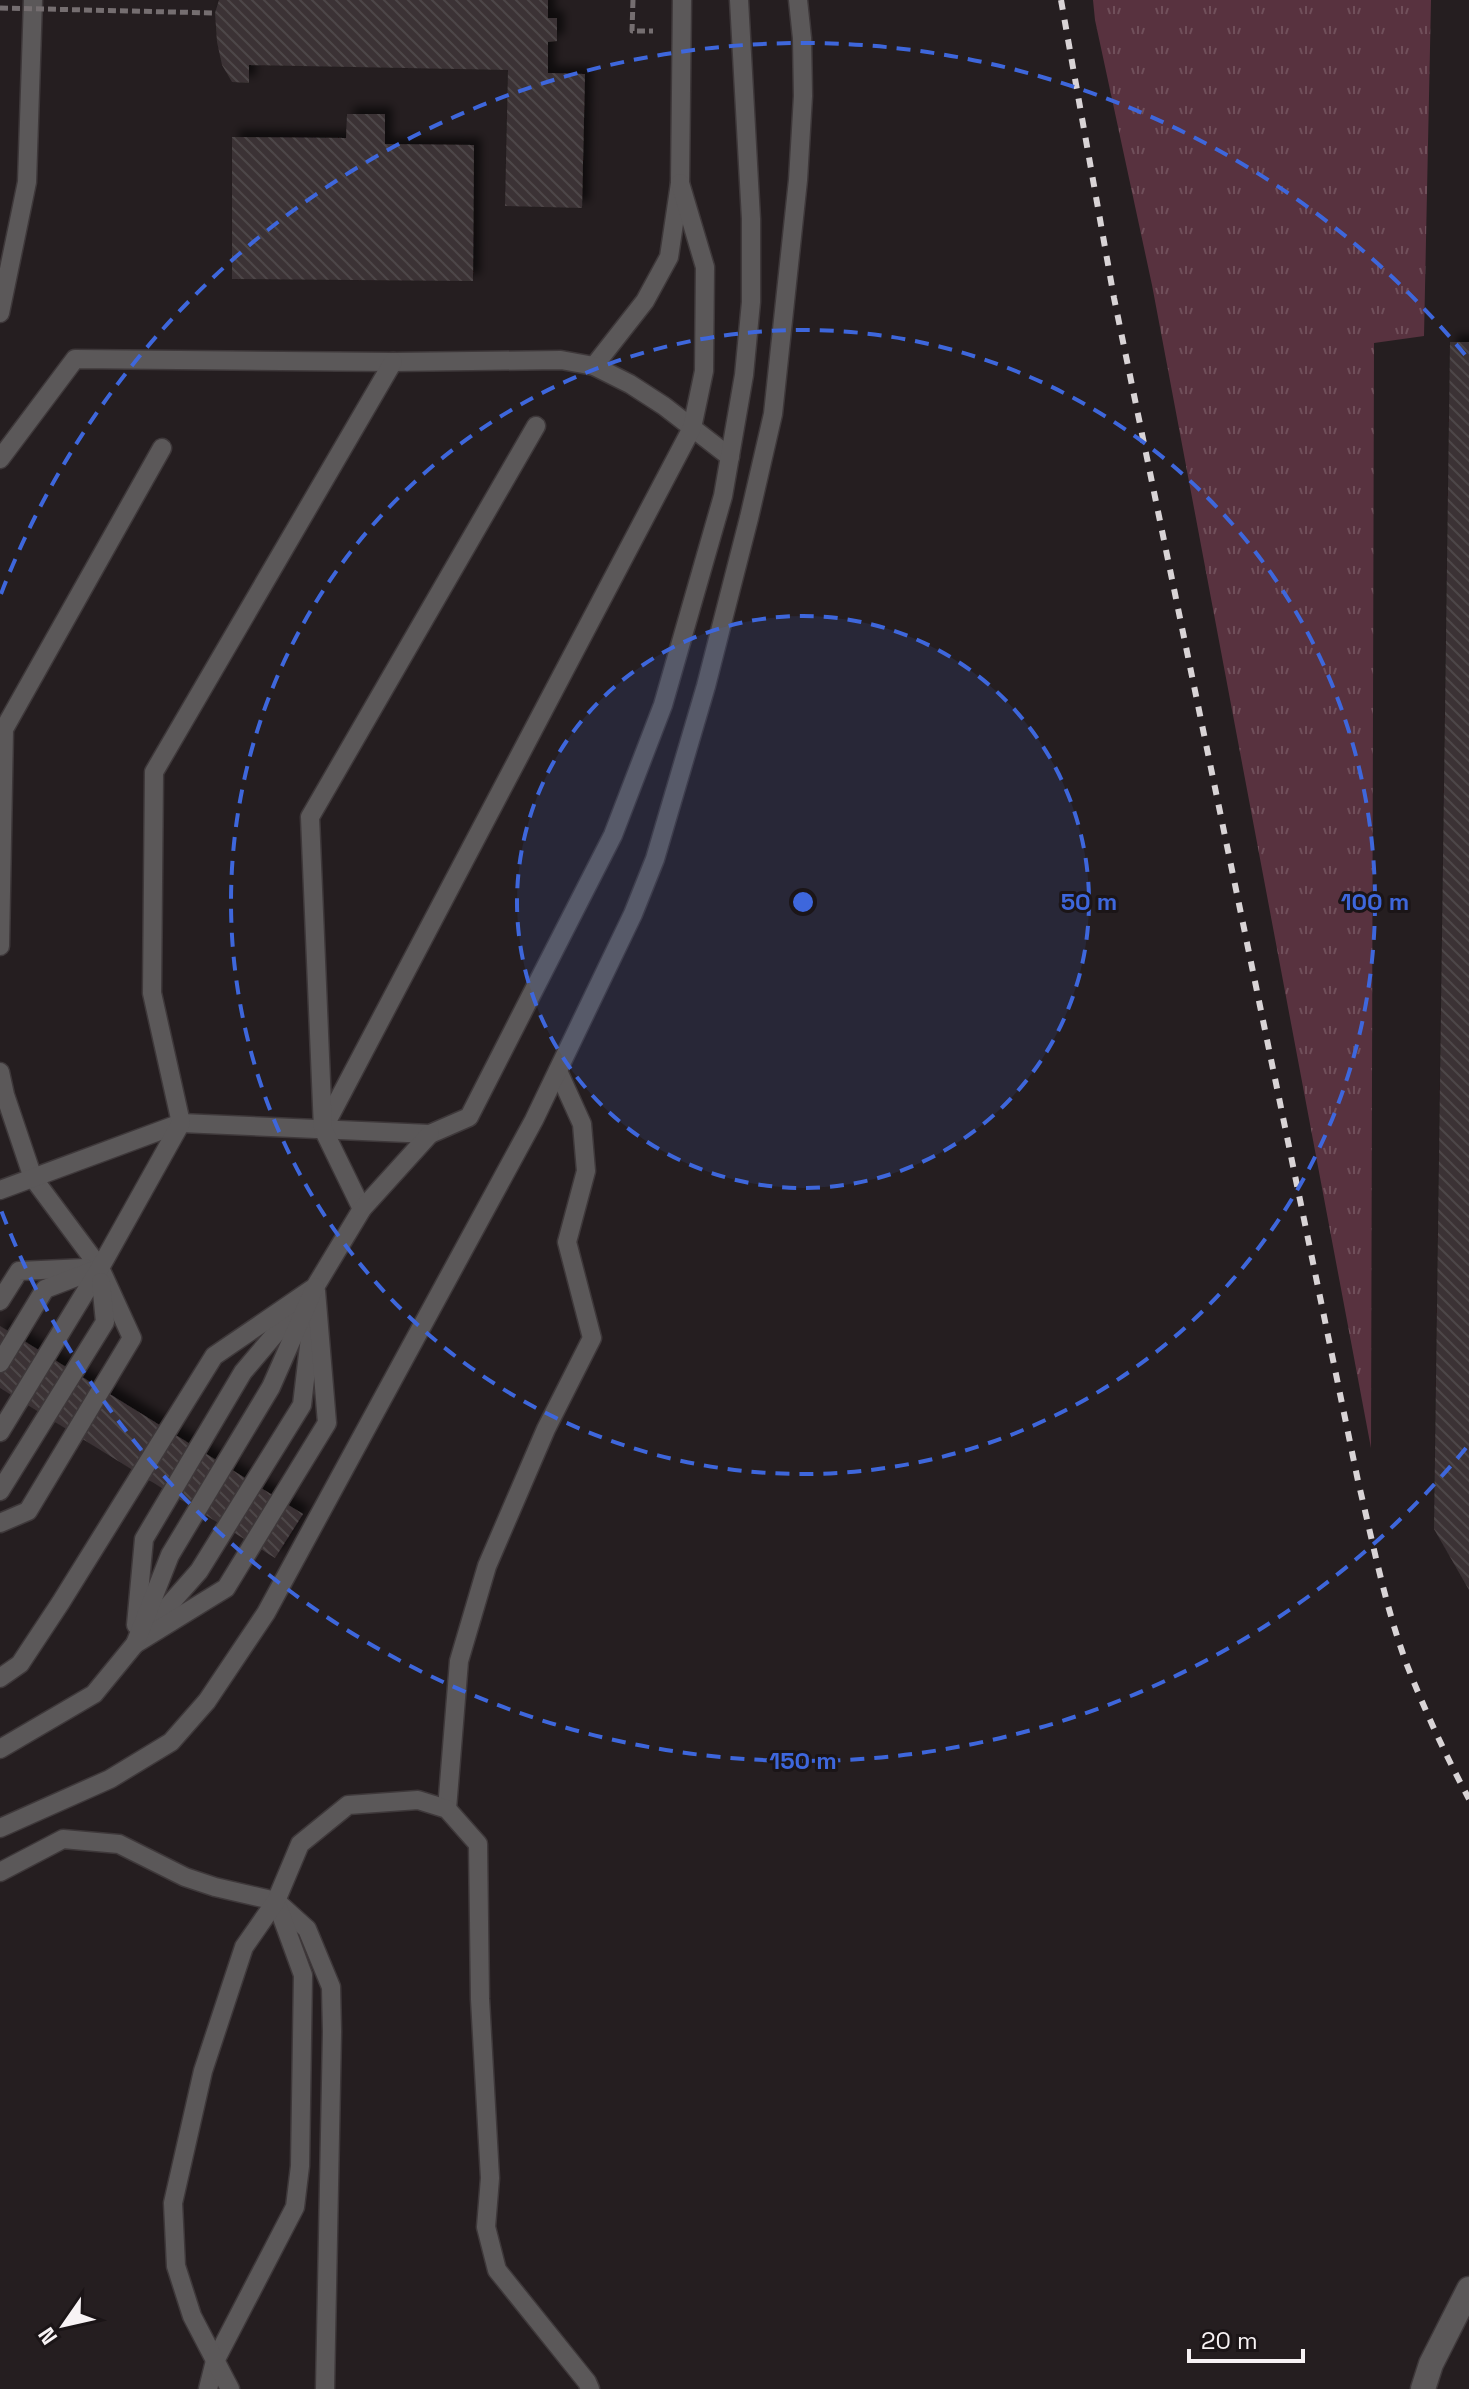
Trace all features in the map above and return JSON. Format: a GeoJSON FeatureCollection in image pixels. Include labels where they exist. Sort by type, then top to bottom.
{"type":"FeatureCollection","features":[{"type":"Feature","properties":{"kind":"street"},"geometry":{"type":"LineString","coordinates":[[1423,2389],[1431,2364],[1469,2289]]}},
{"type":"Feature","properties":{"kind":"lane"},"geometry":{"type":"LineString","coordinates":[[0,313],[27,182],[33,0]]}},
{"type":"Feature","properties":{"kind":"lane"},"geometry":{"type":"LineString","coordinates":[[594,366],[645,301],[669,257],[680,183],[682,0]]}},
{"type":"Feature","properties":{"kind":"lane"},"geometry":{"type":"LineString","coordinates":[[135,1644],[170,1555],[271,1387],[315,1287],[362,1209],[430,1134],[469,1117],[613,835],[663,705],[723,496],[744,375],[751,302],[751,219],[739,0]]}},
{"type":"Feature","properties":{"kind":"lane"},"geometry":{"type":"LineString","coordinates":[[0,1828],[110,1779],[171,1742],[207,1701],[266,1613],[527,1134],[633,914],[655,859],[706,686],[746,534],[773,414],[800,152],[803,96],[798,0]]}},
{"type":"Feature","properties":{"kind":"lane"},"geometry":{"type":"LineString","coordinates":[[323,1129],[692,428],[704,371],[705,267],[680,183]]}},
{"type":"Feature","properties":{"kind":"lane"},"geometry":{"type":"LineString","coordinates":[[0,459],[75,359],[561,360],[594,366],[630,384],[730,457]]}},
{"type":"Feature","properties":{"kind":"lane"},"geometry":{"type":"LineString","coordinates":[[0,1432],[100,1268],[181,1123],[152,993],[154,772],[393,362]]}},
{"type":"Feature","properties":{"kind":"lane"},"geometry":{"type":"LineString","coordinates":[[362,1209],[323,1129],[310,817],[536,426]]}},
{"type":"Feature","properties":{"kind":"lane"},"geometry":{"type":"LineString","coordinates":[[0,946],[4,729],[162,448]]}},
{"type":"Feature","properties":{"kind":"lane"},"geometry":{"type":"LineString","coordinates":[[447,1809],[459,1661],[487,1566],[546,1429],[592,1338],[567,1242],[586,1171],[582,1124],[558,1071]]}},
{"type":"Feature","properties":{"kind":"lane"},"geometry":{"type":"LineString","coordinates":[[0,1072],[33,1178],[100,1268],[132,1338],[28,1511],[0,1523]]}},
{"type":"Feature","properties":{"kind":"lane"},"geometry":{"type":"LineString","coordinates":[[0,1190],[181,1123],[430,1134]]}},
{"type":"Feature","properties":{"kind":"lane"},"geometry":{"type":"LineString","coordinates":[[0,1301],[19,1271],[100,1268]]}},
{"type":"Feature","properties":{"kind":"lane"},"geometry":{"type":"LineString","coordinates":[[0,1363],[45,1289],[100,1268]]}},
{"type":"Feature","properties":{"kind":"lane"},"geometry":{"type":"LineString","coordinates":[[0,1491],[105,1322],[100,1268]]}},
{"type":"Feature","properties":{"kind":"lane"},"geometry":{"type":"LineString","coordinates":[[0,1749],[94,1694],[199,1571],[302,1405],[315,1287]]}},
{"type":"Feature","properties":{"kind":"lane"},"geometry":{"type":"LineString","coordinates":[[135,1644],[144,1539],[243,1372],[315,1287]]}},
{"type":"Feature","properties":{"kind":"lane"},"geometry":{"type":"LineString","coordinates":[[135,1644],[226,1588],[327,1423],[315,1287]]}},
{"type":"Feature","properties":{"kind":"lane"},"geometry":{"type":"LineString","coordinates":[[0,1678],[20,1664],[53,1615],[214,1356],[315,1287]]}},
{"type":"Feature","properties":{"kind":"lane"},"geometry":{"type":"LineString","coordinates":[[230,2389],[192,2316],[176,2266],[173,2203],[203,2071],[244,1947],[276,1901],[300,1844],[348,1805],[418,1800],[447,1809],[478,1844],[480,1999],[490,2178],[486,2227],[497,2270],[590,2389]]}},
{"type":"Feature","properties":{"kind":"lane"},"geometry":{"type":"LineString","coordinates":[[0,1872],[63,1839],[119,1844],[185,1877],[276,1901],[307,1929],[331,1987],[325,2389]]}},
{"type":"Feature","properties":{"kind":"lane"},"geometry":{"type":"LineString","coordinates":[[208,2389],[215,2361],[295,2207],[300,2166],[303,1975],[276,1901]]}},
{"type":"Feature","properties":{"kind":"path"},"geometry":{"type":"LineString","coordinates":[[633,0],[632,31],[682,31]]}},
{"type":"Feature","properties":{"kind":"path"},"geometry":{"type":"LineString","coordinates":[[0,8],[215,13]]}},
{"type":"Feature","properties":{"kind":"green space"},"geometry":{"type":"Polygon","coordinates":[[[1093,0],[1431,0],[1424,336],[1374,343],[1371,1448],[1152,285],[1093,0]]]}},
{"type":"Feature","properties":{"kind":"building"},"geometry":{"type":"Polygon","coordinates":[[[219,0],[548,0],[548,18],[557,18],[557,41],[548,42],[548,73],[585,74],[582,208],[505,206],[508,70],[249,65],[249,83],[232,82],[222,65],[217,42],[215,13],[219,0]]]}},
{"type":"Feature","properties":{"kind":"building"},"geometry":{"type":"Polygon","coordinates":[[[347,114],[385,114],[385,144],[474,145],[473,281],[232,279],[232,137],[346,138],[347,114]]]}},
{"type":"Feature","properties":{"kind":"building"},"geometry":{"type":"Polygon","coordinates":[[[1450,342],[1469,342],[1469,1590],[1434,1529],[1450,342]]]}},
{"type":"Feature","properties":{"kind":"building"},"geometry":{"type":"Polygon","coordinates":[[[0,1326],[303,1514],[275,1558],[0,1388],[0,1326]]]}},
{"type":"Feature","properties":{"kind":"railway"},"geometry":{"type":"LineString","coordinates":[[1061,0],[1114,298],[1358,1481],[1399,1643],[1428,1716],[1469,1799]]}}]}
